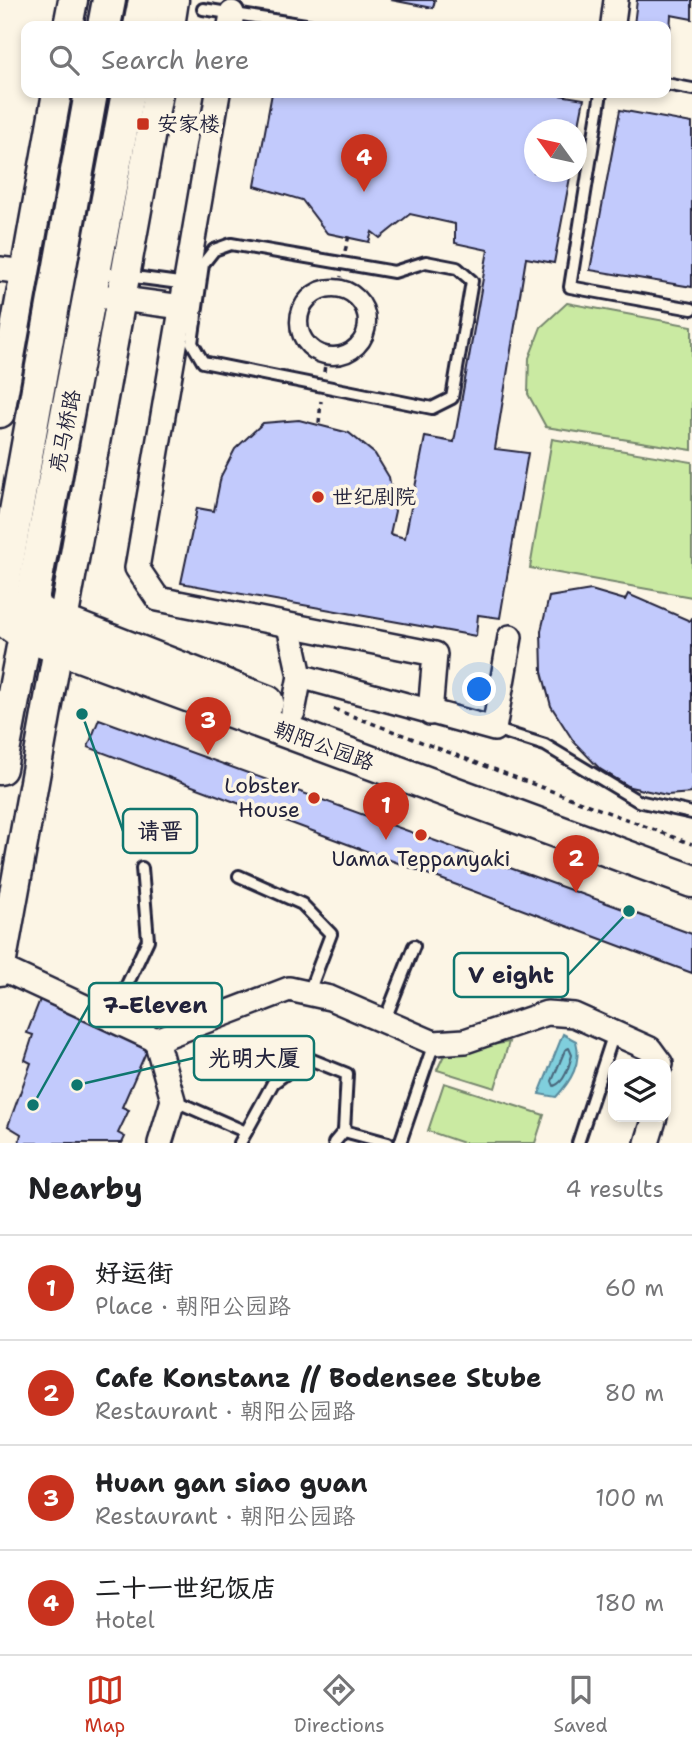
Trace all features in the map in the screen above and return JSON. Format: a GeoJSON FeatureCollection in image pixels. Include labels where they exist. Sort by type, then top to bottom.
{"type":"FeatureCollection","features":[{"type":"Feature","properties":{"kind":"main road"},"geometry":{"type":"LineString","coordinates":[[105,21],[109,0]]}},
{"type":"Feature","properties":{"kind":"main road"},"geometry":{"type":"LineString","coordinates":[[141,21],[145,0]]}},
{"type":"Feature","properties":{"kind":"main road","name":"亮马桥路"},"geometry":{"type":"LineString","coordinates":[[0,768],[11,615],[90,98]]}},
{"type":"Feature","properties":{"kind":"main road","name":"亮马桥路"},"geometry":{"type":"LineString","coordinates":[[11,615],[108,286],[127,98]]}},
{"type":"Feature","properties":{"kind":"main road","name":"朝阳公园路"},"geometry":{"type":"LineString","coordinates":[[11,615],[692,881]]}},
{"type":"Feature","properties":{"kind":"main road","name":"朝阳公园路"},"geometry":{"type":"LineString","coordinates":[[60,635],[296,694],[692,860]]}},
{"type":"Feature","properties":{"kind":"street"},"geometry":{"type":"LineString","coordinates":[[69,21],[73,0]]}},
{"type":"Feature","properties":{"kind":"street"},"geometry":{"type":"LineString","coordinates":[[171,21],[174,0]]}},
{"type":"Feature","properties":{"kind":"street"},"geometry":{"type":"LineString","coordinates":[[614,21],[616,0]]}},
{"type":"Feature","properties":{"kind":"street"},"geometry":{"type":"LineString","coordinates":[[0,413],[12,271],[56,98]]}},
{"type":"Feature","properties":{"kind":"street"},"geometry":{"type":"LineString","coordinates":[[157,98],[108,286],[60,635],[0,970],[156,1040],[289,989],[330,998],[434,1043],[465,1041],[547,1013],[574,1015],[649,1049],[657,1059]]}},
{"type":"Feature","properties":{"kind":"street"},"geometry":{"type":"LineString","coordinates":[[217,98],[189,290],[137,568],[158,599],[435,654],[430,713]]}},
{"type":"Feature","properties":{"kind":"street"},"geometry":{"type":"LineString","coordinates":[[108,286],[189,290]]}},
{"type":"Feature","properties":{"kind":"street"},"geometry":{"type":"LineString","coordinates":[[339,287],[353,293],[363,306],[366,325],[357,345],[345,354],[326,357],[302,338],[299,321],[302,305],[317,292],[339,287]]}},
{"type":"Feature","properties":{"kind":"street"},"geometry":{"type":"LineString","coordinates":[[189,290],[194,329]]}},
{"type":"Feature","properties":{"kind":"street"},"geometry":{"type":"LineString","coordinates":[[289,626],[296,694],[430,713],[494,729],[510,637]]}},
{"type":"Feature","properties":{"kind":"street"},"geometry":{"type":"LineString","coordinates":[[156,1040],[173,1100],[160,1143]]}},
{"type":"Feature","properties":{"kind":"street"},"geometry":{"type":"LineString","coordinates":[[647,1143],[653,1122]]}},
{"type":"Feature","properties":{"kind":"lane"},"geometry":{"type":"LineString","coordinates":[[204,9],[231,20]]}},
{"type":"Feature","properties":{"kind":"lane"},"geometry":{"type":"LineString","coordinates":[[671,85],[692,89]]}},
{"type":"Feature","properties":{"kind":"lane"},"geometry":{"type":"LineString","coordinates":[[600,98],[570,287],[692,309]]}},
{"type":"Feature","properties":{"kind":"lane"},"geometry":{"type":"LineString","coordinates":[[232,244],[394,272],[426,262],[457,268],[472,281],[452,398],[432,408],[202,362],[192,343],[194,329],[189,290],[214,250],[232,244]]}},
{"type":"Feature","properties":{"kind":"lane"},"geometry":{"type":"LineString","coordinates":[[494,729],[545,745],[595,778],[638,801],[692,813]]}},
{"type":"Feature","properties":{"kind":"lane"},"geometry":{"type":"LineString","coordinates":[[111,1019],[148,940],[142,868]]}},
{"type":"Feature","properties":{"kind":"lane"},"geometry":{"type":"LineString","coordinates":[[239,876],[302,904],[331,934],[309,992]]}},
{"type":"Feature","properties":{"kind":"lane"},"geometry":{"type":"LineString","coordinates":[[384,1022],[414,946]]}},
{"type":"Feature","properties":{"kind":"lane"},"geometry":{"type":"LineString","coordinates":[[578,1143],[614,1033]]}},
{"type":"Feature","properties":{"kind":"lane"},"geometry":{"type":"LineString","coordinates":[[400,1143],[434,1043]]}},
{"type":"Feature","properties":{"kind":"lane"},"geometry":{"type":"LineString","coordinates":[[173,1100],[243,1138],[273,1083],[307,1058],[347,1074],[344,1131],[334,1143]]}},
{"type":"Feature","properties":{"kind":"lane"},"geometry":{"type":"LineString","coordinates":[[344,1131],[388,1143]]}},
{"type":"Feature","properties":{"kind":"path","name":"朝阳公园路"},"geometry":{"type":"LineString","coordinates":[[296,694],[692,844]]}},
{"type":"Feature","properties":{"kind":"green space"},"geometry":{"type":"Polygon","coordinates":[[[567,303],[692,326],[692,450],[546,427],[528,394],[529,358],[541,327],[567,303]]]}},
{"type":"Feature","properties":{"kind":"green space"},"geometry":{"type":"Polygon","coordinates":[[[552,439],[692,462],[692,597],[530,568],[552,439]]]}},
{"type":"Feature","properties":{"kind":"green space"},"geometry":{"type":"Polygon","coordinates":[[[509,1042],[495,1088],[437,1070],[445,1053],[509,1042]]]}},
{"type":"Feature","properties":{"kind":"green space"},"geometry":{"type":"Polygon","coordinates":[[[444,1083],[544,1115],[535,1143],[463,1143],[428,1131],[444,1083]]]}},
{"type":"Feature","properties":{"kind":"water"},"geometry":{"type":"Polygon","coordinates":[[[563,1034],[576,1041],[578,1057],[574,1071],[556,1097],[539,1094],[563,1034]]]}},
{"type":"Feature","properties":{"kind":"building"},"geometry":{"type":"Polygon","coordinates":[[[391,0],[435,0],[433,8],[391,0]]]}},
{"type":"Feature","properties":{"kind":"building"},"geometry":{"type":"Polygon","coordinates":[[[637,0],[692,0],[692,19],[671,15],[671,21],[634,21],[637,0]]]}},
{"type":"Feature","properties":{"kind":"building"},"geometry":{"type":"Polygon","coordinates":[[[271,98],[584,99],[580,119],[524,119],[524,182],[569,182],[554,263],[526,258],[495,449],[528,453],[500,618],[478,615],[476,636],[181,583],[197,508],[214,511],[221,476],[235,449],[263,423],[299,420],[349,433],[375,454],[389,477],[395,511],[390,534],[405,538],[425,437],[454,442],[488,250],[455,243],[455,224],[410,214],[380,238],[372,232],[369,242],[327,233],[302,200],[255,186],[271,98]]]}},
{"type":"Feature","properties":{"kind":"building"},"geometry":{"type":"Polygon","coordinates":[[[620,110],[692,123],[692,287],[590,270],[620,110]]]}},
{"type":"Feature","properties":{"kind":"building"},"geometry":{"type":"Polygon","coordinates":[[[591,590],[625,600],[628,594],[690,621],[692,618],[692,793],[667,795],[630,787],[600,769],[574,742],[551,706],[542,672],[541,631],[549,597],[591,590]]]}},
{"type":"Feature","properties":{"kind":"building"},"geometry":{"type":"Polygon","coordinates":[[[99,719],[692,934],[692,973],[88,747],[99,719]]]}},
{"type":"Feature","properties":{"kind":"building"},"geometry":{"type":"Polygon","coordinates":[[[41,997],[147,1050],[122,1107],[129,1110],[118,1133],[125,1137],[122,1143],[19,1143],[21,1134],[8,1126],[31,1063],[25,1060],[33,1035],[27,1033],[41,997]]]}},
{"type":"Feature","properties":{"kind":"place","name":"安家楼"},"geometry":{"type":"Point","coordinates":[143,124]}},
{"type":"Feature","properties":{"kind":"place","name":"二十一世纪饭店"},"geometry":{"type":"Point","coordinates":[364,192]}},
{"type":"Feature","properties":{"kind":"place","name":"世纪剧院"},"geometry":{"type":"Point","coordinates":[318,497]}},
{"type":"Feature","properties":{"kind":"place","name":"请晋"},"geometry":{"type":"Point","coordinates":[82,714]}},
{"type":"Feature","properties":{"kind":"place","name":"Huan gan siao guan"},"geometry":{"type":"Point","coordinates":[208,755]}},
{"type":"Feature","properties":{"kind":"place","name":"Lobster House"},"geometry":{"type":"Point","coordinates":[314,798]}},
{"type":"Feature","properties":{"kind":"place","name":"Uama Teppanyaki"},"geometry":{"type":"Point","coordinates":[421,835]}},
{"type":"Feature","properties":{"kind":"place","name":"好运街"},"geometry":{"type":"Point","coordinates":[386,840]}},
{"type":"Feature","properties":{"kind":"place","name":"Cafe Konstanz // Bodensee Stube"},"geometry":{"type":"Point","coordinates":[576,893]}},
{"type":"Feature","properties":{"kind":"place","name":"V eight"},"geometry":{"type":"Point","coordinates":[629,911]}},
{"type":"Feature","properties":{"kind":"place","name":"光明大厦"},"geometry":{"type":"Point","coordinates":[77,1085]}},
{"type":"Feature","properties":{"kind":"place","name":"7-Eleven"},"geometry":{"type":"Point","coordinates":[33,1105]}}]}
